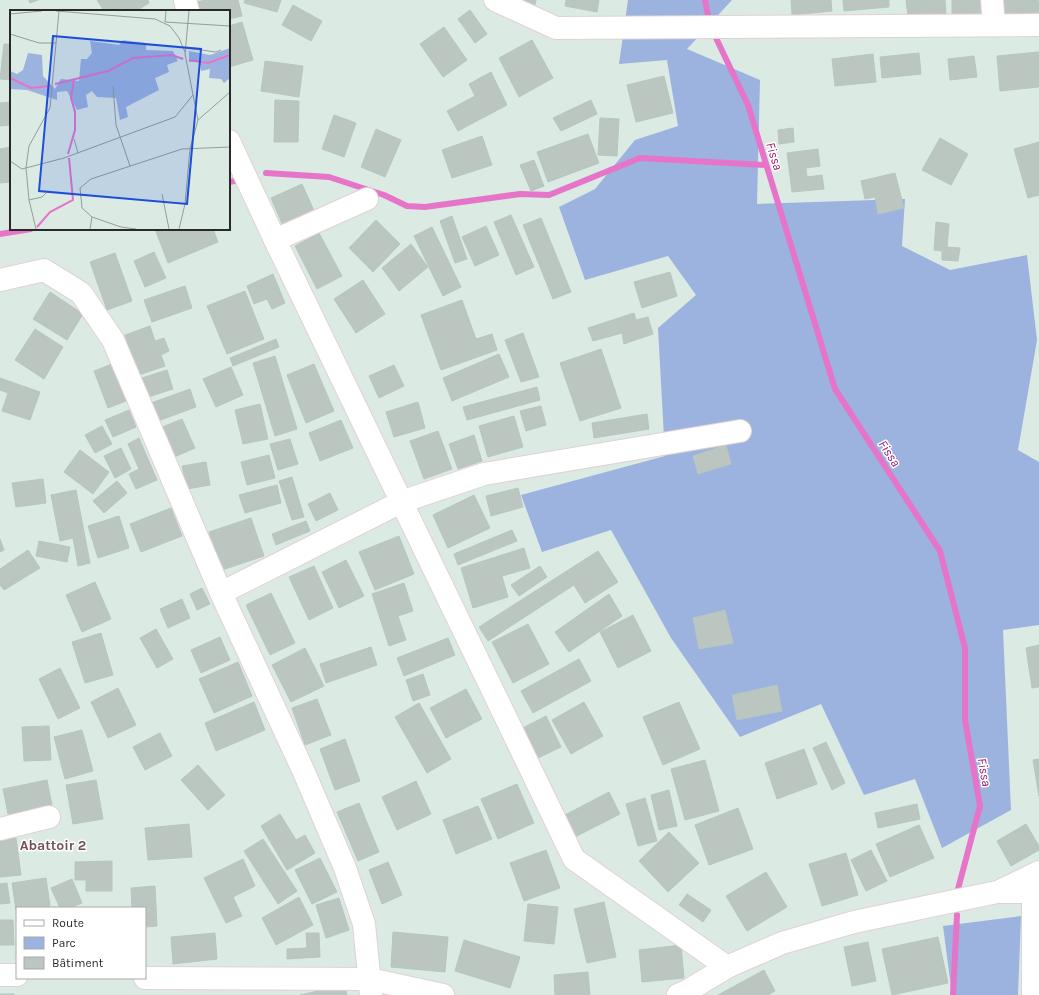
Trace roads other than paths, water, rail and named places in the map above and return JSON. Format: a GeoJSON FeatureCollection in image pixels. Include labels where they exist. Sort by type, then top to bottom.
{"type":"FeatureCollection","features":[{"type":"Feature","properties":{"kind":"street"},"geometry":{"type":"LineString","coordinates":[[185,0],[188,10]]}},
{"type":"Feature","properties":{"kind":"street"},"geometry":{"type":"LineString","coordinates":[[494,0],[556,28],[1039,25]]}},
{"type":"Feature","properties":{"kind":"street"},"geometry":{"type":"LineString","coordinates":[[992,0],[994,25]]}},
{"type":"Feature","properties":{"kind":"street"},"geometry":{"type":"LineString","coordinates":[[230,144],[574,859],[727,967]]}},
{"type":"Feature","properties":{"kind":"street"},"geometry":{"type":"LineString","coordinates":[[275,240],[367,199]]}},
{"type":"Feature","properties":{"kind":"street"},"geometry":{"type":"LineString","coordinates":[[0,280],[44,270],[80,293],[113,340],[221,593],[345,868],[364,924],[370,987]]}},
{"type":"Feature","properties":{"kind":"street"},"geometry":{"type":"LineString","coordinates":[[221,593],[401,502],[484,474],[740,431]]}},
{"type":"Feature","properties":{"kind":"street"},"geometry":{"type":"LineString","coordinates":[[0,829],[49,817]]}},
{"type":"Feature","properties":{"kind":"street"},"geometry":{"type":"LineString","coordinates":[[678,995],[727,967],[782,943],[854,922],[1037,885],[1032,995]]}},
{"type":"Feature","properties":{"kind":"street"},"geometry":{"type":"LineString","coordinates":[[0,975],[16,975]]}},
{"type":"Feature","properties":{"kind":"street"},"geometry":{"type":"LineString","coordinates":[[146,978],[370,987],[443,995]]}},
{"type":"Feature","properties":{"kind":"waterway","name":"Fissa"},"geometry":{"type":"LineString","coordinates":[[705,0],[708,16]]}},
{"type":"Feature","properties":{"kind":"waterway","name":"Fissa"},"geometry":{"type":"LineString","coordinates":[[716,38],[748,105],[835,389],[940,551],[965,648],[965,720],[980,806],[958,889]]}},
{"type":"Feature","properties":{"kind":"waterway"},"geometry":{"type":"LineString","coordinates":[[266,173],[329,177],[384,195],[407,206],[425,207],[520,194],[549,195],[640,158],[766,165]]}},
{"type":"Feature","properties":{"kind":"waterway"},"geometry":{"type":"LineString","coordinates":[[230,182],[235,181]]}},
{"type":"Feature","properties":{"kind":"waterway"},"geometry":{"type":"LineString","coordinates":[[0,234],[25,230]]}},
{"type":"Feature","properties":{"kind":"waterway","name":"Fissa"},"geometry":{"type":"LineString","coordinates":[[953,995],[957,915]]}},
{"type":"Feature","properties":{"kind":"district","name":"Abattoir 2"},"geometry":{"type":"Point","coordinates":[53,845]}}]}
